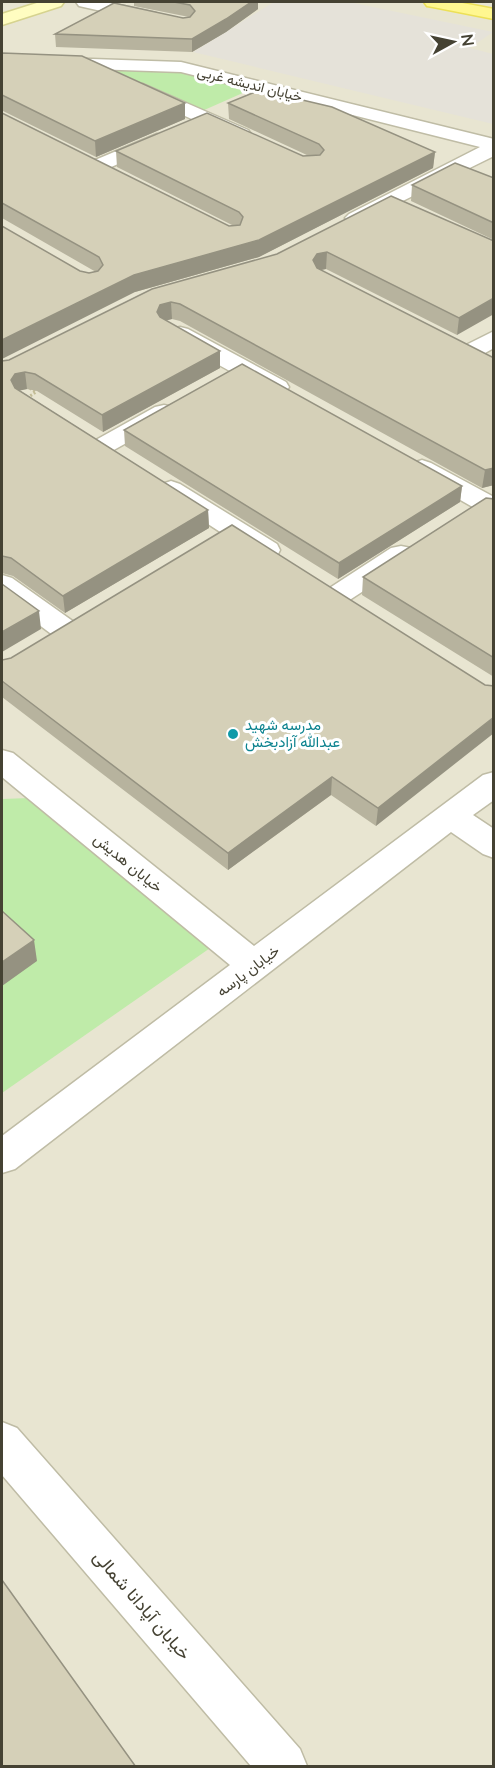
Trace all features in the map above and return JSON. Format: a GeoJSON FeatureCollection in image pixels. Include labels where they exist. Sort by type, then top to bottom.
{"type":"FeatureCollection","features":[{"type":"Feature","properties":{"kind":"main road"},"geometry":{"type":"LineString","coordinates":[[432,2],[494,14]]}},
{"type":"Feature","properties":{"kind":"street"},"geometry":{"type":"LineString","coordinates":[[2,20],[55,2]]}},
{"type":"Feature","properties":{"kind":"street"},"geometry":{"type":"LineString","coordinates":[[85,2],[162,20]]}},
{"type":"Feature","properties":{"kind":"street","name":"خیابان اندیشه غربی"},"geometry":{"type":"LineString","coordinates":[[2,61],[181,67],[494,147]]}},
{"type":"Feature","properties":{"kind":"street"},"geometry":{"type":"LineString","coordinates":[[108,74],[259,142]]}},
{"type":"Feature","properties":{"kind":"street"},"geometry":{"type":"LineString","coordinates":[[245,102],[275,90]]}},
{"type":"Feature","properties":{"kind":"street"},"geometry":{"type":"LineString","coordinates":[[95,167],[226,110]]}},
{"type":"Feature","properties":{"kind":"street"},"geometry":{"type":"LineString","coordinates":[[335,229],[494,147]]}},
{"type":"Feature","properties":{"kind":"street"},"geometry":{"type":"LineString","coordinates":[[74,156],[116,177]]}},
{"type":"Feature","properties":{"kind":"street"},"geometry":{"type":"LineString","coordinates":[[452,169],[472,178]]}},
{"type":"Feature","properties":{"kind":"street"},"geometry":{"type":"LineString","coordinates":[[388,201],[415,214]]}},
{"type":"Feature","properties":{"kind":"street"},"geometry":{"type":"LineString","coordinates":[[171,328],[233,374],[295,397]]}},
{"type":"Feature","properties":{"kind":"street"},"geometry":{"type":"LineString","coordinates":[[494,338],[458,348],[494,366]]}},
{"type":"Feature","properties":{"kind":"street"},"geometry":{"type":"LineString","coordinates":[[103,446],[185,400]]}},
{"type":"Feature","properties":{"kind":"street"},"geometry":{"type":"LineString","coordinates":[[399,456],[483,505]]}},
{"type":"Feature","properties":{"kind":"street"},"geometry":{"type":"LineString","coordinates":[[152,477],[222,534],[290,564]]}},
{"type":"Feature","properties":{"kind":"street"},"geometry":{"type":"LineString","coordinates":[[338,595],[423,541]]}},
{"type":"Feature","properties":{"kind":"street"},"geometry":{"type":"LineString","coordinates":[[2,584],[74,623],[37,645]]}},
{"type":"Feature","properties":{"kind":"street","name":"خیابان هدیش"},"geometry":{"type":"LineString","coordinates":[[2,760],[255,966]]}},
{"type":"Feature","properties":{"kind":"street","name":"خیابان پارسه"},"geometry":{"type":"LineString","coordinates":[[2,1157],[494,783]]}},
{"type":"Feature","properties":{"kind":"street"},"geometry":{"type":"LineString","coordinates":[[451,816],[494,846]]}},
{"type":"Feature","properties":{"kind":"street","name":"خیابان آپادانا شمالی"},"geometry":{"type":"LineString","coordinates":[[2,1443],[283,1767]]}},
{"type":"Feature","properties":{"kind":"path"},"geometry":{"type":"LineString","coordinates":[[19,382],[36,392],[27,398]]}},
{"type":"Feature","properties":{"kind":"shaded area"},"geometry":{"type":"Polygon","coordinates":[[[2,2],[493,2],[493,1766],[2,1766],[2,2]]]}},
{"type":"Feature","properties":{"kind":"shaded area"},"geometry":{"type":"Polygon","coordinates":[[[274,2],[349,2],[493,32],[470,48],[493,54],[493,124],[193,52],[274,2]]]}},
{"type":"Feature","properties":{"kind":"green space"},"geometry":{"type":"Polygon","coordinates":[[[105,66],[184,72],[249,88],[245,92],[202,111],[105,66]]]}},
{"type":"Feature","properties":{"kind":"green space"},"geometry":{"type":"Polygon","coordinates":[[[29,798],[213,946],[2,1093],[2,799],[29,798]]]}},
{"type":"Feature","properties":{"kind":"building"},"geometry":{"type":"Polygon","coordinates":[[[174,2],[251,2],[192,39],[55,34],[114,3],[183,18],[190,17],[195,11],[190,5],[174,2]]]}},
{"type":"Feature","properties":{"kind":"building"},"geometry":{"type":"Polygon","coordinates":[[[2,53],[82,56],[185,103],[95,141],[2,95],[2,53]]]}},
{"type":"Feature","properties":{"kind":"building"},"geometry":{"type":"Polygon","coordinates":[[[260,90],[332,107],[435,152],[259,240],[134,275],[2,340],[2,226],[80,271],[89,273],[98,271],[103,265],[99,257],[2,203],[2,113],[229,226],[240,225],[243,217],[239,212],[116,151],[207,113],[303,156],[320,155],[324,150],[319,144],[228,103],[260,90]]]}},
{"type":"Feature","properties":{"kind":"building"},"geometry":{"type":"Polygon","coordinates":[[[455,163],[494,178],[494,223],[412,185],[455,163]]]}},
{"type":"Feature","properties":{"kind":"building"},"geometry":{"type":"Polygon","coordinates":[[[391,196],[494,241],[494,298],[459,318],[327,252],[317,254],[313,260],[317,268],[494,358],[494,468],[485,470],[180,304],[171,302],[160,305],[157,312],[160,317],[220,351],[102,415],[35,374],[25,372],[15,374],[11,380],[15,388],[208,510],[63,596],[11,558],[2,556],[2,361],[9,360],[152,289],[277,254],[391,196]]]}},
{"type":"Feature","properties":{"kind":"building"},"geometry":{"type":"Polygon","coordinates":[[[242,364],[462,486],[339,563],[124,430],[242,364]]]}},
{"type":"Feature","properties":{"kind":"building"},"geometry":{"type":"Polygon","coordinates":[[[486,498],[494,499],[494,658],[363,577],[486,498]]]}},
{"type":"Feature","properties":{"kind":"building","name":"مدرسه شهید عبدالله آزادبخش"},"geometry":{"type":"Polygon","coordinates":[[[232,525],[485,685],[494,686],[494,717],[378,808],[332,777],[228,853],[2,681],[2,660],[11,658],[232,525]]]}},
{"type":"Feature","properties":{"kind":"building"},"geometry":{"type":"Polygon","coordinates":[[[2,584],[39,611],[2,632],[2,584]]]}},
{"type":"Feature","properties":{"kind":"building"},"geometry":{"type":"Polygon","coordinates":[[[2,911],[34,940],[2,962],[2,911]]]}},
{"type":"Feature","properties":{"kind":"building"},"geometry":{"type":"Polygon","coordinates":[[[2,1580],[136,1767],[2,1767],[2,1580]]]}},
{"type":"Feature","properties":{"kind":"place","name":"مدرسه شهید عبدالله آزادبخش"},"geometry":{"type":"Point","coordinates":[233,734]}}]}
